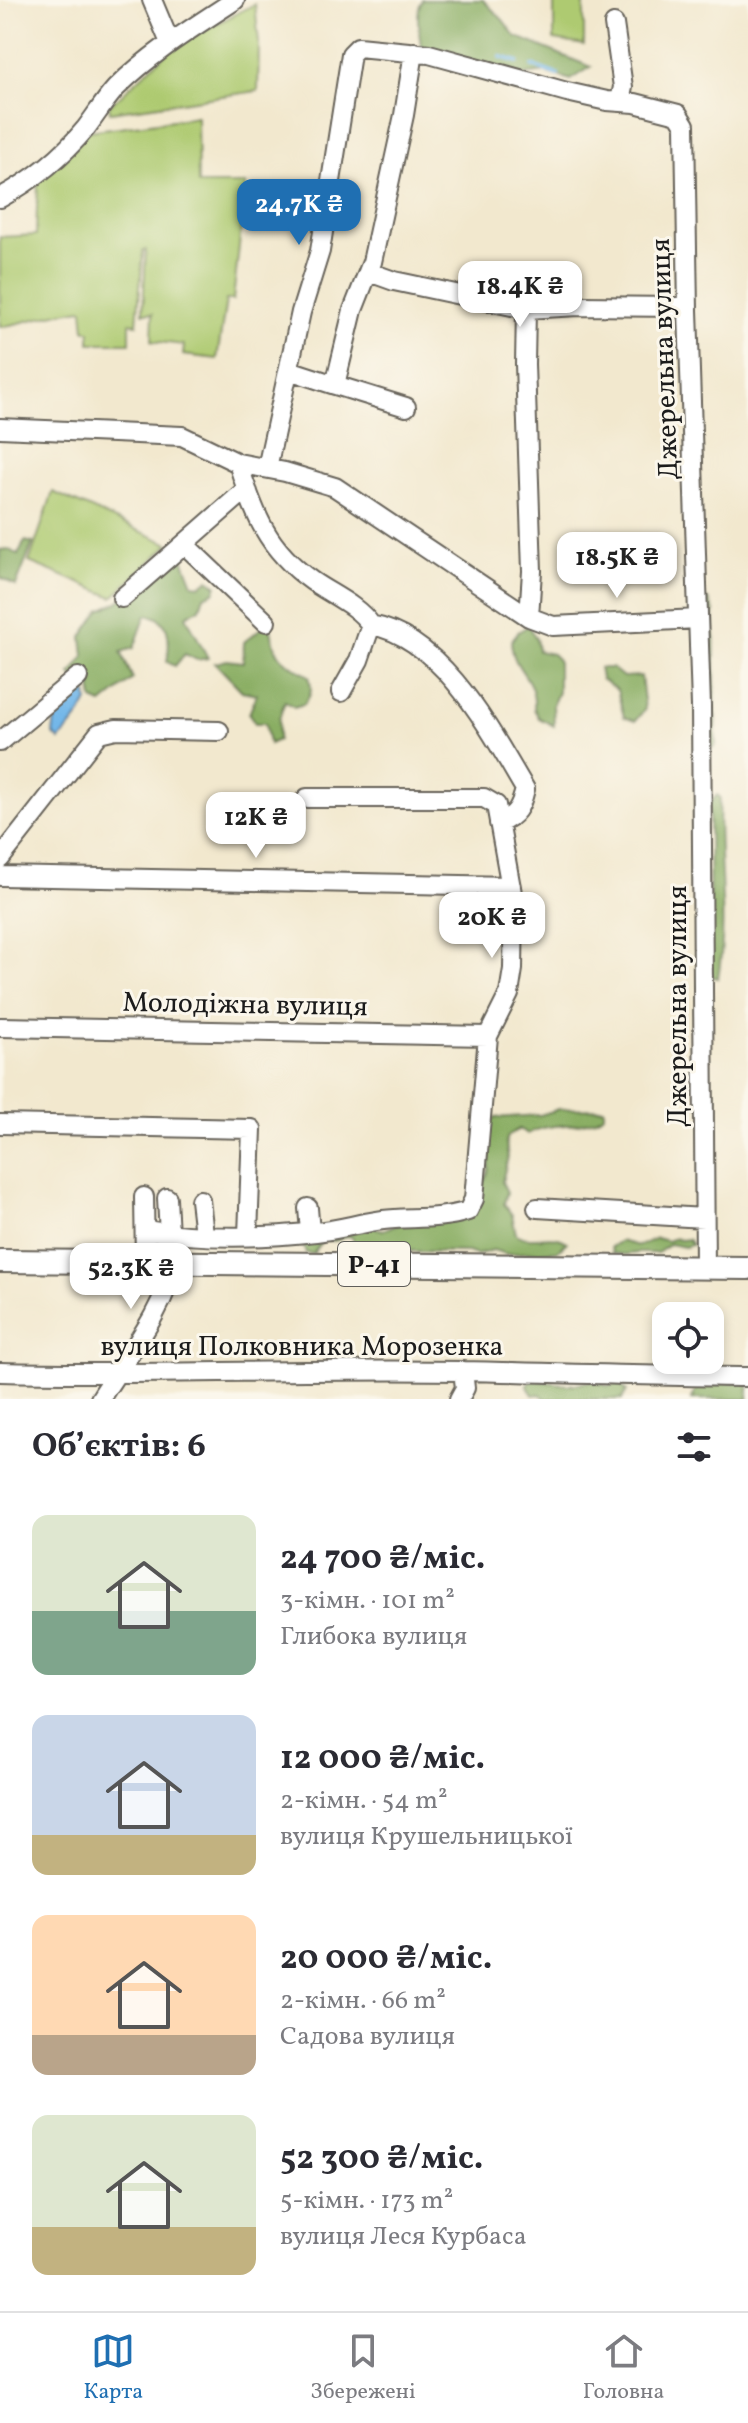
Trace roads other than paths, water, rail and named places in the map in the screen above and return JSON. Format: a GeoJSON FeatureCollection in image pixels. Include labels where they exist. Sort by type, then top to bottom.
{"type":"FeatureCollection","features":[{"type":"Feature","properties":{"kind":"main road","name":"Р-41"},"geometry":{"type":"LineString","coordinates":[[0,1261],[748,1268]]}},
{"type":"Feature","properties":{"kind":"street"},"geometry":{"type":"LineString","coordinates":[[152,0],[170,43]]}},
{"type":"Feature","properties":{"kind":"street"},"geometry":{"type":"LineString","coordinates":[[0,198],[39,174],[62,154],[114,91],[170,43],[235,0]]}},
{"type":"Feature","properties":{"kind":"street"},"geometry":{"type":"LineString","coordinates":[[614,24],[623,87],[620,101]]}},
{"type":"Feature","properties":{"kind":"street","name":"Джерельна вулиця"},"geometry":{"type":"LineString","coordinates":[[289,370],[301,312],[320,251],[351,54],[358,47],[429,54],[567,92],[635,103],[678,114],[685,125],[698,619],[704,946],[705,1268]]}},
{"type":"Feature","properties":{"kind":"street"},"geometry":{"type":"LineString","coordinates":[[335,385],[353,310],[369,272],[404,115],[414,52]]}},
{"type":"Feature","properties":{"kind":"street"},"geometry":{"type":"LineString","coordinates":[[369,272],[394,281],[526,309],[579,306],[679,307],[688,310]]}},
{"type":"Feature","properties":{"kind":"street"},"geometry":{"type":"LineString","coordinates":[[526,309],[532,571],[529,617]]}},
{"type":"Feature","properties":{"kind":"street"},"geometry":{"type":"LineString","coordinates":[[267,468],[289,370],[406,407]]}},
{"type":"Feature","properties":{"kind":"street"},"geometry":{"type":"LineString","coordinates":[[0,428],[182,436],[238,463],[335,487],[529,617],[553,626],[698,619]]}},
{"type":"Feature","properties":{"kind":"street"},"geometry":{"type":"LineString","coordinates":[[238,463],[269,540],[284,558],[310,580],[363,614],[371,625],[392,629],[424,652],[449,674],[488,727],[525,789],[518,811],[499,823]]}},
{"type":"Feature","properties":{"kind":"street"},"geometry":{"type":"LineString","coordinates":[[122,598],[240,495],[248,492]]}},
{"type":"Feature","properties":{"kind":"street"},"geometry":{"type":"LineString","coordinates":[[184,544],[266,622]]}},
{"type":"Feature","properties":{"kind":"street"},"geometry":{"type":"LineString","coordinates":[[341,692],[359,660],[371,625]]}},
{"type":"Feature","properties":{"kind":"street"},"geometry":{"type":"LineString","coordinates":[[0,742],[78,677]]}},
{"type":"Feature","properties":{"kind":"street"},"geometry":{"type":"LineString","coordinates":[[0,859],[99,733],[116,729],[219,731]]}},
{"type":"Feature","properties":{"kind":"street"},"geometry":{"type":"LineString","coordinates":[[145,1230],[169,1234],[248,1235],[310,1232],[381,1221],[451,1216],[468,1211],[474,1199],[488,1036],[509,994],[513,969],[514,904],[496,805],[484,798],[307,798]]}},
{"type":"Feature","properties":{"kind":"street"},"geometry":{"type":"LineString","coordinates":[[0,876],[511,886]]}},
{"type":"Feature","properties":{"kind":"street","name":"Молодіжна вулиця"},"geometry":{"type":"LineString","coordinates":[[0,1027],[488,1036]]}},
{"type":"Feature","properties":{"kind":"street"},"geometry":{"type":"LineString","coordinates":[[0,1124],[252,1129],[244,1204],[248,1235]]}},
{"type":"Feature","properties":{"kind":"street"},"geometry":{"type":"LineString","coordinates":[[144,1197],[145,1262]]}},
{"type":"Feature","properties":{"kind":"street"},"geometry":{"type":"LineString","coordinates":[[167,1198],[169,1234]]}},
{"type":"Feature","properties":{"kind":"street"},"geometry":{"type":"LineString","coordinates":[[100,1399],[161,1302],[198,1234],[200,1200]]}},
{"type":"Feature","properties":{"kind":"street"},"geometry":{"type":"LineString","coordinates":[[308,1208],[310,1232]]}},
{"type":"Feature","properties":{"kind":"street"},"geometry":{"type":"LineString","coordinates":[[537,1208],[704,1218]]}},
{"type":"Feature","properties":{"kind":"street"},"geometry":{"type":"LineString","coordinates":[[459,1399],[465,1388],[463,1371]]}},
{"type":"Feature","properties":{"kind":"street","name":"вулиця Полковника Морозенка"},"geometry":{"type":"LineString","coordinates":[[0,1372],[463,1371],[748,1377]]}},
{"type":"Feature","properties":{"kind":"water"},"geometry":{"type":"Polygon","coordinates":[[[79,690],[87,694],[88,701],[60,740],[53,734],[55,718],[79,690]]]}},
{"type":"Feature","properties":{"kind":"waterway"},"geometry":{"type":"LineString","coordinates":[[501,57],[518,62]]}},
{"type":"Feature","properties":{"kind":"waterway"},"geometry":{"type":"LineString","coordinates":[[533,66],[558,75]]}}]}
